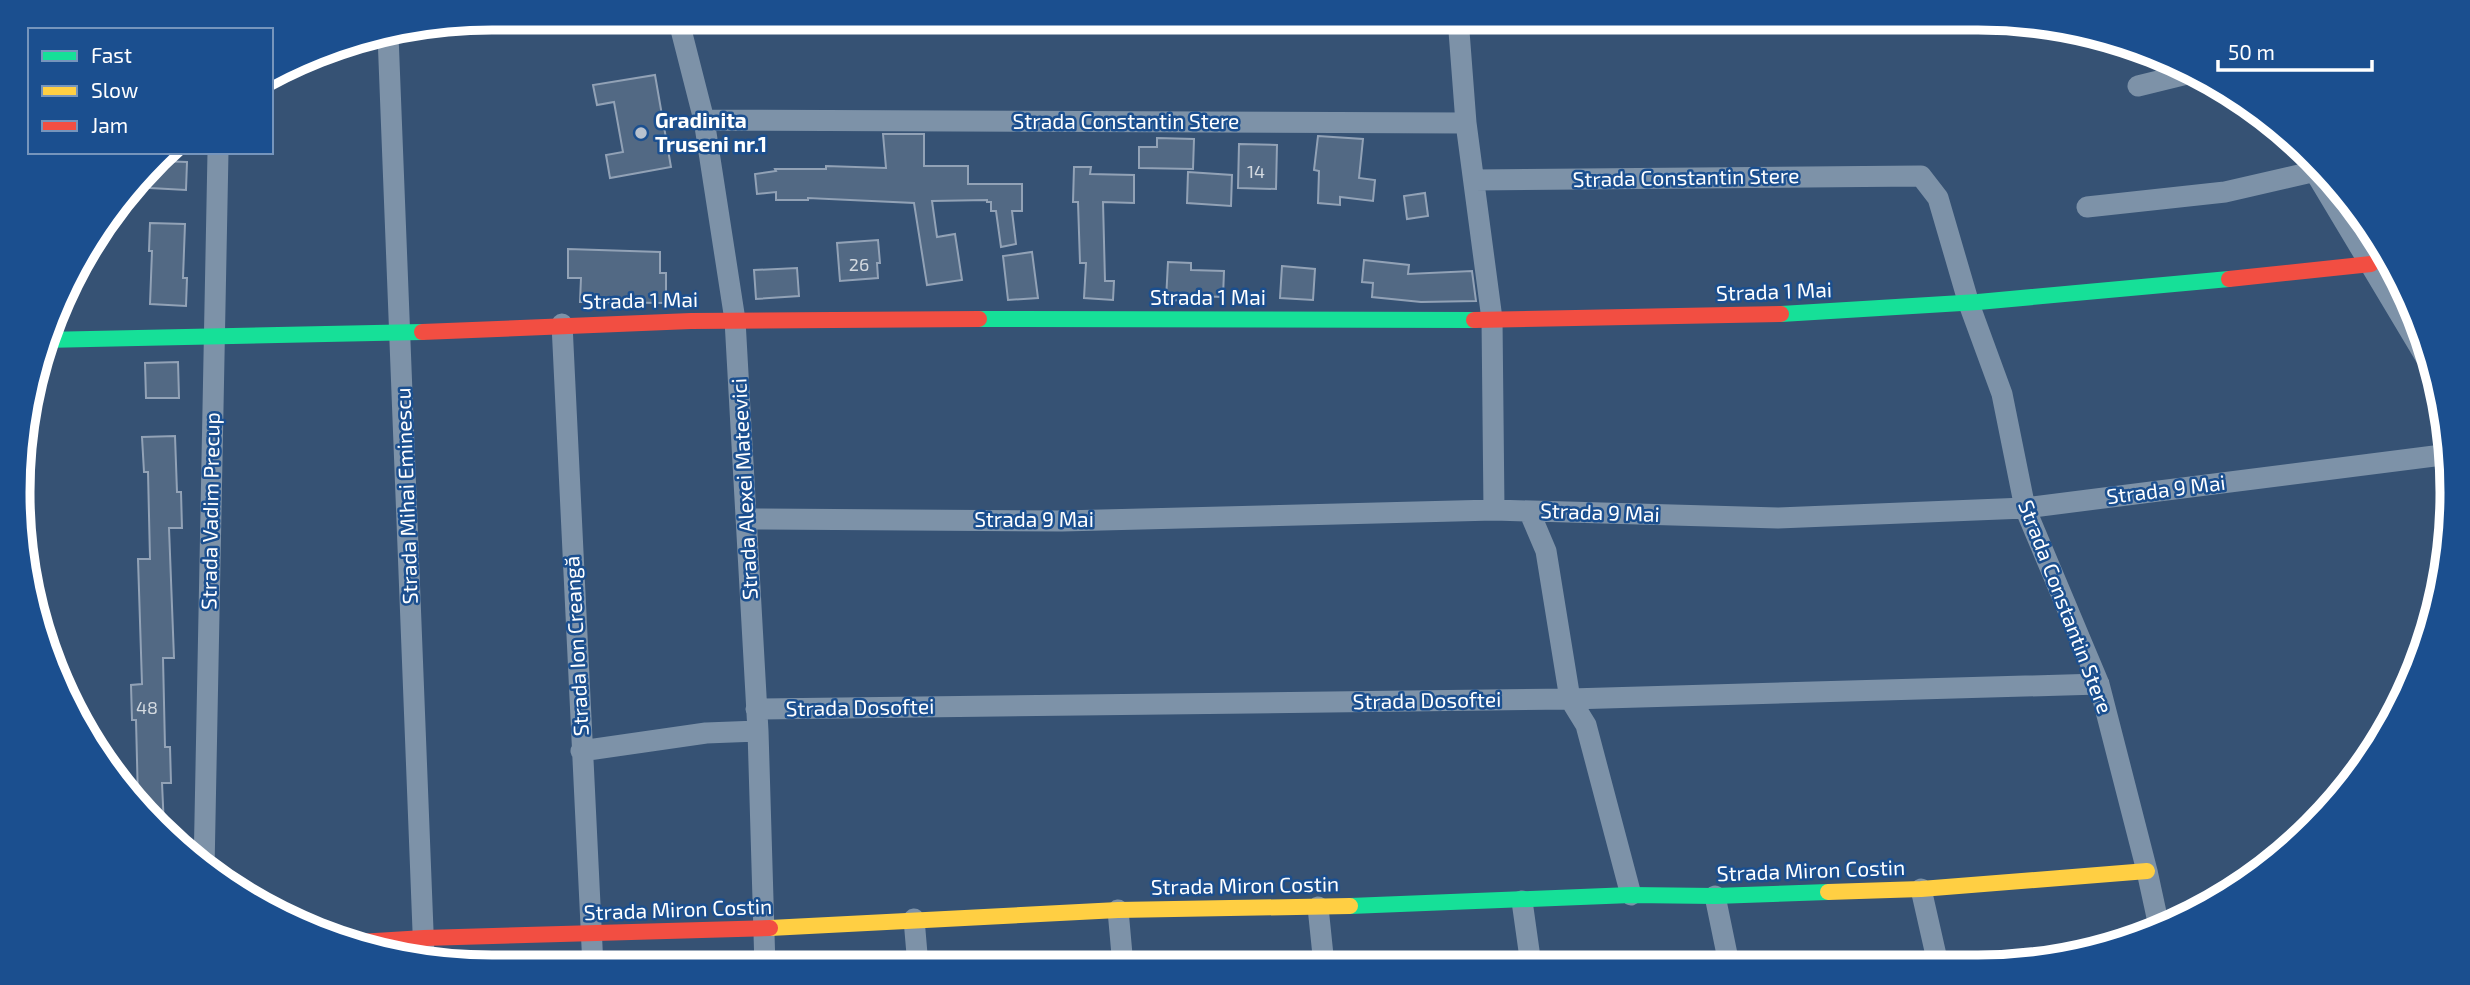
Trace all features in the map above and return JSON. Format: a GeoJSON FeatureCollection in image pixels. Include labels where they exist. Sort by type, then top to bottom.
{"type":"FeatureCollection","features":[{"type":"Feature","properties":{"kind":"street","name":"Strada Alexei Mateevici"},"geometry":{"type":"LineString","coordinates":[[681,30],[704,120],[735,320],[758,731],[765,955]]}},
{"type":"Feature","properties":{"kind":"street"},"geometry":{"type":"LineString","coordinates":[[1459,30],[1466,123],[1492,319],[1494,510]]}},
{"type":"Feature","properties":{"kind":"street","name":"Strada Mihai Eminescu"},"geometry":{"type":"LineString","coordinates":[[388,42],[424,947]]}},
{"type":"Feature","properties":{"kind":"street"},"geometry":{"type":"LineString","coordinates":[[2138,86],[2179,76]]}},
{"type":"Feature","properties":{"kind":"street","name":"Strada Constantin Stere"},"geometry":{"type":"LineString","coordinates":[[704,120],[1466,123]]}},
{"type":"Feature","properties":{"kind":"street","name":"Strada Vadim Precup"},"geometry":{"type":"LineString","coordinates":[[204,854],[218,154]]}},
{"type":"Feature","properties":{"kind":"street"},"geometry":{"type":"LineString","coordinates":[[2087,206],[2225,192],[2311,172]]}},
{"type":"Feature","properties":{"kind":"street","name":"Strada Constantin Stere"},"geometry":{"type":"LineString","coordinates":[[1474,180],[1921,176],[1938,198],[1969,304],[2002,394],[2025,508],[2099,684],[2157,919]]}},
{"type":"Feature","properties":{"kind":"street"},"geometry":{"type":"LineString","coordinates":[[2327,189],[2412,334]]}},
{"type":"Feature","properties":{"kind":"street","name":"Strada 1 Mai"},"geometry":{"type":"LineString","coordinates":[[56,340],[400,333],[562,324],[735,320],[1743,316],[1969,304],[2371,264]]}},
{"type":"Feature","properties":{"kind":"street","name":"Strada Ion Creangă"},"geometry":{"type":"LineString","coordinates":[[562,324],[593,955]]}},
{"type":"Feature","properties":{"kind":"street","name":"Strada 9 Mai"},"geometry":{"type":"LineString","coordinates":[[747,519],[1062,521],[1494,510],[1778,518],[2025,508],[2438,455]]}},
{"type":"Feature","properties":{"kind":"street"},"geometry":{"type":"LineString","coordinates":[[1529,511],[1546,551],[1570,699],[1586,725],[1631,895]]}},
{"type":"Feature","properties":{"kind":"street","name":"Strada Dosoftei"},"geometry":{"type":"LineString","coordinates":[[756,709],[1570,699],[2099,684]]}},
{"type":"Feature","properties":{"kind":"street"},"geometry":{"type":"LineString","coordinates":[[582,751],[706,733],[758,731]]}},
{"type":"Feature","properties":{"kind":"street","name":"Strada Miron Costin"},"geometry":{"type":"LineString","coordinates":[[402,946],[424,947],[592,935],[765,929],[1118,909],[1318,907],[1631,895],[1715,896],[1922,889],[2147,871]]}},
{"type":"Feature","properties":{"kind":"street"},"geometry":{"type":"LineString","coordinates":[[1922,889],[1936,955]]}},
{"type":"Feature","properties":{"kind":"street"},"geometry":{"type":"LineString","coordinates":[[1715,896],[1727,955]]}},
{"type":"Feature","properties":{"kind":"street"},"geometry":{"type":"LineString","coordinates":[[1522,901],[1530,955]]}},
{"type":"Feature","properties":{"kind":"street"},"geometry":{"type":"LineString","coordinates":[[1318,907],[1323,955]]}},
{"type":"Feature","properties":{"kind":"street"},"geometry":{"type":"LineString","coordinates":[[1118,909],[1122,955]]}},
{"type":"Feature","properties":{"kind":"street"},"geometry":{"type":"LineString","coordinates":[[914,919],[917,955]]}},
{"type":"Feature","properties":{"kind":"building"},"geometry":{"type":"Polygon","coordinates":[[[655,75],[671,167],[610,178],[606,155],[623,152],[614,102],[597,105],[593,85],[655,75]]]}},
{"type":"Feature","properties":{"kind":"building"},"geometry":{"type":"Polygon","coordinates":[[[883,134],[924,134],[924,166],[968,166],[968,184],[1022,184],[1022,211],[1012,211],[1016,244],[1001,247],[996,211],[991,211],[991,202],[932,201],[937,237],[955,234],[962,280],[927,285],[914,203],[808,198],[776,200],[776,192],[757,194],[755,174],[776,171],[775,169],[826,169],[826,166],[886,168],[883,134]]]}},
{"type":"Feature","properties":{"kind":"building"},"geometry":{"type":"Polygon","coordinates":[[[1318,136],[1363,139],[1359,178],[1375,180],[1373,201],[1340,197],[1340,205],[1318,203],[1319,171],[1314,170],[1318,136]]]}},
{"type":"Feature","properties":{"kind":"building"},"geometry":{"type":"Polygon","coordinates":[[[1157,138],[1194,139],[1193,169],[1139,168],[1139,147],[1157,147],[1157,138]]]}},
{"type":"Feature","properties":{"kind":"building"},"geometry":{"type":"Polygon","coordinates":[[[1239,144],[1277,145],[1276,189],[1238,188],[1239,144]]]}},
{"type":"Feature","properties":{"kind":"building"},"geometry":{"type":"Polygon","coordinates":[[[169,161],[187,162],[186,190],[150,188],[150,181],[169,161]]]}},
{"type":"Feature","properties":{"kind":"building"},"geometry":{"type":"Polygon","coordinates":[[[1074,167],[1091,167],[1090,174],[1134,175],[1134,203],[1103,202],[1105,281],[1114,281],[1113,300],[1084,298],[1086,263],[1080,263],[1078,202],[1073,202],[1074,167]]]}},
{"type":"Feature","properties":{"kind":"building"},"geometry":{"type":"Polygon","coordinates":[[[1188,172],[1232,175],[1231,206],[1187,203],[1188,172]]]}},
{"type":"Feature","properties":{"kind":"building"},"geometry":{"type":"Polygon","coordinates":[[[1425,193],[1428,216],[1407,219],[1404,196],[1425,193]]]}},
{"type":"Feature","properties":{"kind":"building"},"geometry":{"type":"Polygon","coordinates":[[[150,223],[185,224],[183,278],[187,278],[186,306],[150,304],[150,223]]]}},
{"type":"Feature","properties":{"kind":"building"},"geometry":{"type":"Polygon","coordinates":[[[878,240],[878,278],[840,281],[837,243],[878,240]]]}},
{"type":"Feature","properties":{"kind":"building"},"geometry":{"type":"Polygon","coordinates":[[[568,249],[660,252],[660,273],[666,273],[666,303],[580,302],[581,278],[568,278],[568,249]]]}},
{"type":"Feature","properties":{"kind":"building"},"geometry":{"type":"Polygon","coordinates":[[[1032,252],[1038,298],[1008,300],[1003,256],[1032,252]]]}},
{"type":"Feature","properties":{"kind":"building"},"geometry":{"type":"Polygon","coordinates":[[[1364,260],[1409,265],[1408,274],[1472,271],[1476,301],[1421,302],[1372,297],[1373,283],[1362,282],[1364,260]]]}},
{"type":"Feature","properties":{"kind":"building"},"geometry":{"type":"Polygon","coordinates":[[[1168,262],[1191,263],[1191,270],[1224,271],[1223,297],[1193,296],[1193,301],[1166,300],[1168,262]]]}},
{"type":"Feature","properties":{"kind":"building"},"geometry":{"type":"Polygon","coordinates":[[[1282,266],[1315,269],[1313,300],[1280,298],[1282,266]]]}},
{"type":"Feature","properties":{"kind":"building"},"geometry":{"type":"Polygon","coordinates":[[[797,268],[799,296],[756,299],[754,270],[797,268]]]}},
{"type":"Feature","properties":{"kind":"building"},"geometry":{"type":"Polygon","coordinates":[[[178,362],[179,398],[146,398],[145,363],[178,362]]]}},
{"type":"Feature","properties":{"kind":"building"},"geometry":{"type":"Polygon","coordinates":[[[175,436],[177,492],[181,492],[182,528],[169,528],[174,658],[163,658],[165,747],[170,747],[171,783],[162,783],[164,818],[138,789],[136,720],[132,720],[131,685],[142,684],[138,559],[150,559],[148,472],[144,472],[142,437],[175,436]]]}},
{"type":"Feature","properties":{"kind":"traffic: fast"},"geometry":{"type":"LineString","coordinates":[[1781,314],[1978,302],[2229,279]]}},
{"type":"Feature","properties":{"kind":"traffic: fast"},"geometry":{"type":"LineString","coordinates":[[979,319],[1474,320]]}},
{"type":"Feature","properties":{"kind":"traffic: fast"},"geometry":{"type":"LineString","coordinates":[[56,340],[422,332]]}},
{"type":"Feature","properties":{"kind":"traffic: fast"},"geometry":{"type":"LineString","coordinates":[[1350,906],[1631,895],[1715,896],[1828,892]]}},
{"type":"Feature","properties":{"kind":"traffic: slow"},"geometry":{"type":"LineString","coordinates":[[1828,892],[1921,889],[2147,871]]}},
{"type":"Feature","properties":{"kind":"traffic: slow"},"geometry":{"type":"LineString","coordinates":[[770,928],[1118,910],[1350,906]]}},
{"type":"Feature","properties":{"kind":"traffic: jam"},"geometry":{"type":"LineString","coordinates":[[2229,279],[2371,264]]}},
{"type":"Feature","properties":{"kind":"traffic: jam"},"geometry":{"type":"LineString","coordinates":[[1474,320],[1781,314]]}},
{"type":"Feature","properties":{"kind":"traffic: jam"},"geometry":{"type":"LineString","coordinates":[[422,332],[691,321],[979,319]]}},
{"type":"Feature","properties":{"kind":"traffic: jam"},"geometry":{"type":"LineString","coordinates":[[380,941],[770,928]]}},
{"type":"Feature","properties":{"kind":"place","name":"Gradinita Truseni nr.1"},"geometry":{"type":"Point","coordinates":[641,133]}}]}
